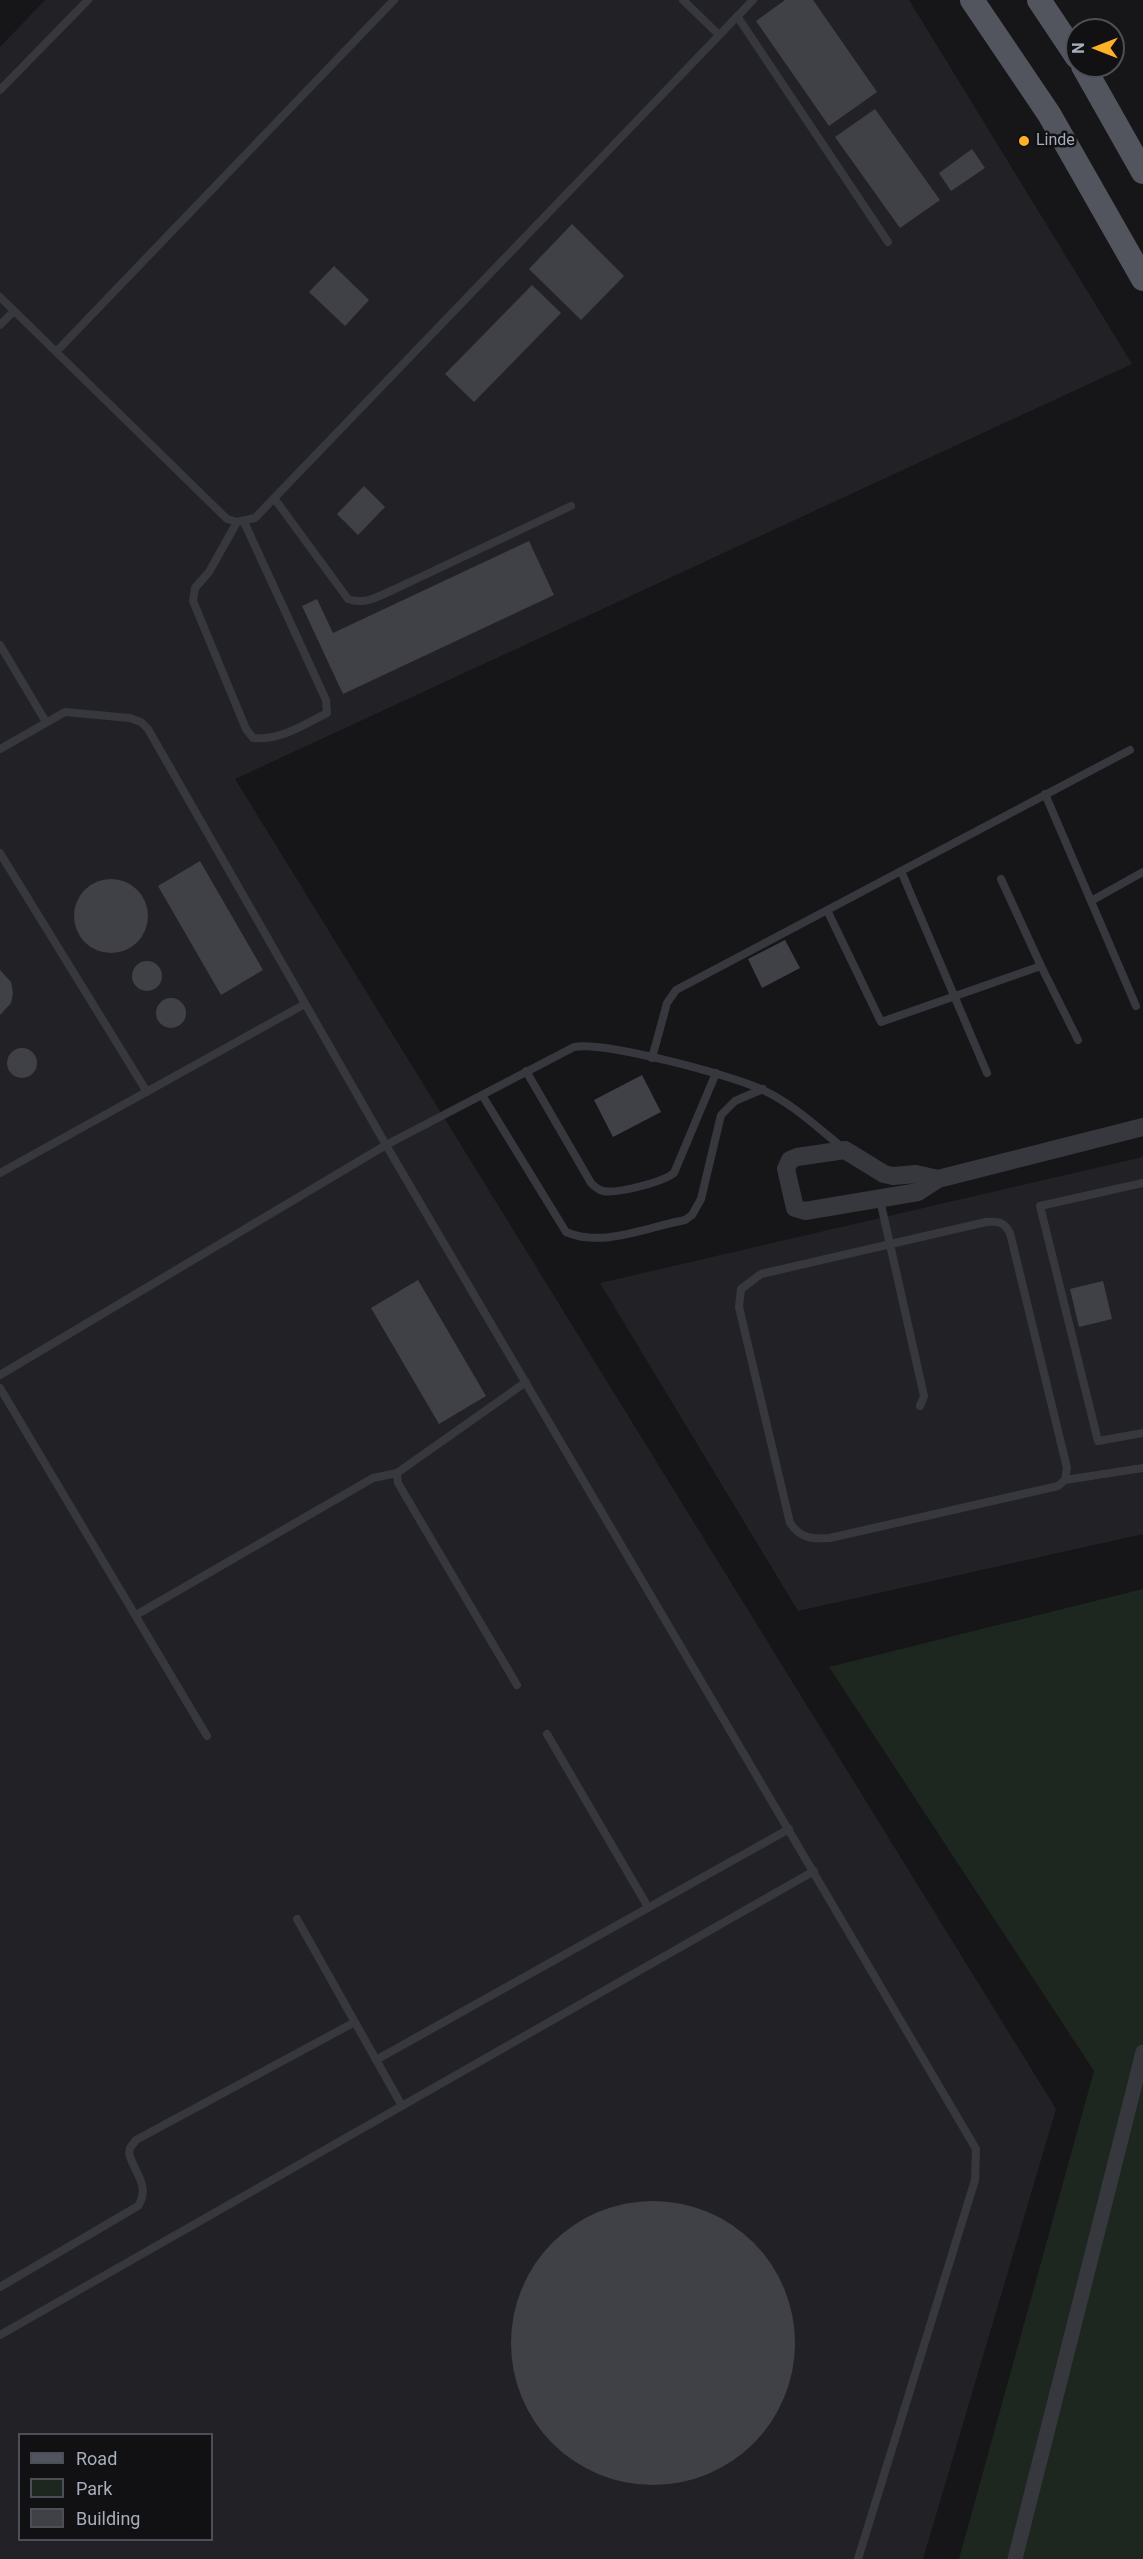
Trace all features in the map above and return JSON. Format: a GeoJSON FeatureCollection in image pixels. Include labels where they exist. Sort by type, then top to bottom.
{"type":"FeatureCollection","features":[{"type":"Feature","properties":{"kind":"main road"},"geometry":{"type":"LineString","coordinates":[[972,0],[1049,114],[1143,279]]}},
{"type":"Feature","properties":{"kind":"main road"},"geometry":{"type":"LineString","coordinates":[[1039,0],[1065,39]]}},
{"type":"Feature","properties":{"kind":"main road"},"geometry":{"type":"LineString","coordinates":[[1090,78],[1143,172]]}},
{"type":"Feature","properties":{"kind":"street"},"geometry":{"type":"LineString","coordinates":[[938,1179],[916,1174],[884,1174],[844,1149],[797,1157],[787,1164],[795,1208],[805,1211],[880,1200],[918,1191],[938,1179],[1143,1127]]}},
{"type":"Feature","properties":{"kind":"street"},"geometry":{"type":"LineString","coordinates":[[1015,2559],[1143,2052]]}},
{"type":"Feature","properties":{"kind":"lane"},"geometry":{"type":"LineString","coordinates":[[0,90],[88,0]]}},
{"type":"Feature","properties":{"kind":"lane"},"geometry":{"type":"LineString","coordinates":[[56,352],[394,0]]}},
{"type":"Feature","properties":{"kind":"lane"},"geometry":{"type":"LineString","coordinates":[[684,0],[719,35]]}},
{"type":"Feature","properties":{"kind":"lane"},"geometry":{"type":"LineString","coordinates":[[0,297],[227,519],[241,522],[255,518],[753,0]]}},
{"type":"Feature","properties":{"kind":"lane"},"geometry":{"type":"LineString","coordinates":[[737,16],[888,242]]}},
{"type":"Feature","properties":{"kind":"lane"},"geometry":{"type":"LineString","coordinates":[[0,326],[14,310]]}},
{"type":"Feature","properties":{"kind":"lane"},"geometry":{"type":"LineString","coordinates":[[274,498],[348,598],[358,602],[384,594],[571,506]]}},
{"type":"Feature","properties":{"kind":"lane"},"geometry":{"type":"LineString","coordinates":[[241,522],[326,700],[327,707],[327,713],[300,728],[266,740],[253,738],[246,729],[193,601],[195,588],[209,572],[241,522]]}},
{"type":"Feature","properties":{"kind":"lane"},"geometry":{"type":"LineString","coordinates":[[0,645],[46,722]]}},
{"type":"Feature","properties":{"kind":"lane"},"geometry":{"type":"LineString","coordinates":[[0,749],[70,711],[130,718],[141,722],[148,729],[386,1145],[976,2149],[975,2180],[858,2559]]}},
{"type":"Feature","properties":{"kind":"lane"},"geometry":{"type":"LineString","coordinates":[[652,1058],[667,1003],[676,990],[1130,750]]}},
{"type":"Feature","properties":{"kind":"lane"},"geometry":{"type":"LineString","coordinates":[[1045,794],[1136,1006]]}},
{"type":"Feature","properties":{"kind":"lane"},"geometry":{"type":"LineString","coordinates":[[0,853],[147,1092]]}},
{"type":"Feature","properties":{"kind":"lane"},"geometry":{"type":"LineString","coordinates":[[900,871],[987,1073]]}},
{"type":"Feature","properties":{"kind":"lane"},"geometry":{"type":"LineString","coordinates":[[1091,901],[1143,872]]}},
{"type":"Feature","properties":{"kind":"lane"},"geometry":{"type":"LineString","coordinates":[[1001,879],[1078,1040]]}},
{"type":"Feature","properties":{"kind":"lane"},"geometry":{"type":"LineString","coordinates":[[827,910],[881,1022],[1041,966]]}},
{"type":"Feature","properties":{"kind":"lane"},"geometry":{"type":"LineString","coordinates":[[0,1173],[305,1004]]}},
{"type":"Feature","properties":{"kind":"lane"},"geometry":{"type":"LineString","coordinates":[[0,1375],[386,1145],[574,1047],[597,1046],[652,1058],[716,1073],[763,1089],[800,1113],[844,1149]]}},
{"type":"Feature","properties":{"kind":"lane"},"geometry":{"type":"LineString","coordinates":[[526,1071],[591,1183],[601,1191],[613,1191],[667,1179],[674,1173],[716,1073]]}},
{"type":"Feature","properties":{"kind":"lane"},"geometry":{"type":"LineString","coordinates":[[482,1095],[566,1232],[577,1237],[599,1238],[685,1220],[692,1215],[701,1200],[721,1115],[735,1101],[763,1089]]}},
{"type":"Feature","properties":{"kind":"lane"},"geometry":{"type":"LineString","coordinates":[[1143,1183],[1040,1206],[1098,1441],[1143,1433]]}},
{"type":"Feature","properties":{"kind":"lane"},"geometry":{"type":"LineString","coordinates":[[880,1200],[924,1396],[920,1406]]}},
{"type":"Feature","properties":{"kind":"lane"},"geometry":{"type":"LineString","coordinates":[[1065,1480],[1066,1468],[1010,1233],[1005,1224],[998,1221],[986,1222],[761,1274],[741,1289],[739,1307],[789,1523],[797,1534],[811,1539],[830,1538],[1058,1486],[1065,1480],[1143,1468]]}},
{"type":"Feature","properties":{"kind":"lane"},"geometry":{"type":"LineString","coordinates":[[136,1616],[373,1478],[397,1473],[526,1382]]}},
{"type":"Feature","properties":{"kind":"lane"},"geometry":{"type":"LineString","coordinates":[[0,1388],[207,1736]]}},
{"type":"Feature","properties":{"kind":"lane"},"geometry":{"type":"LineString","coordinates":[[397,1473],[398,1483],[517,1685]]}},
{"type":"Feature","properties":{"kind":"lane"},"geometry":{"type":"LineString","coordinates":[[547,1734],[648,1907]]}},
{"type":"Feature","properties":{"kind":"lane"},"geometry":{"type":"LineString","coordinates":[[376,2060],[789,1829]]}},
{"type":"Feature","properties":{"kind":"lane"},"geometry":{"type":"LineString","coordinates":[[0,2335],[814,1871]]}},
{"type":"Feature","properties":{"kind":"lane"},"geometry":{"type":"LineString","coordinates":[[297,1919],[402,2106]]}},
{"type":"Feature","properties":{"kind":"lane"},"geometry":{"type":"LineString","coordinates":[[0,2287],[138,2206],[143,2199],[143,2183],[129,2153],[136,2140],[355,2022]]}},
{"type":"Feature","properties":{"kind":"shaded area"},"geometry":{"type":"Polygon","coordinates":[[[45,0],[909,0],[1132,364],[235,779],[1056,2109],[923,2559],[0,2559],[0,47],[45,0]]]}},
{"type":"Feature","properties":{"kind":"shaded area"},"geometry":{"type":"Polygon","coordinates":[[[1143,1157],[1143,1534],[798,1611],[600,1283],[1143,1157]]]}},
{"type":"Feature","properties":{"kind":"green space"},"geometry":{"type":"Polygon","coordinates":[[[1143,1589],[1143,2559],[959,2559],[1094,2071],[829,1667],[1143,1589]]]}},
{"type":"Feature","properties":{"kind":"building"},"geometry":{"type":"Polygon","coordinates":[[[785,0],[813,0],[877,92],[829,126],[756,21],[785,0]]]}},
{"type":"Feature","properties":{"kind":"building"},"geometry":{"type":"Polygon","coordinates":[[[875,109],[940,200],[900,228],[835,137],[875,109]]]}},
{"type":"Feature","properties":{"kind":"building"},"geometry":{"type":"Polygon","coordinates":[[[972,149],[985,168],[951,191],[939,173],[972,149]]]}},
{"type":"Feature","properties":{"kind":"building"},"geometry":{"type":"Polygon","coordinates":[[[572,224],[624,276],[581,320],[529,269],[572,224]]]}},
{"type":"Feature","properties":{"kind":"building"},"geometry":{"type":"Polygon","coordinates":[[[334,266],[369,300],[345,326],[309,292],[334,266]]]}},
{"type":"Feature","properties":{"kind":"building"},"geometry":{"type":"Polygon","coordinates":[[[532,285],[561,313],[474,402],[445,374],[532,285]]]}},
{"type":"Feature","properties":{"kind":"building"},"geometry":{"type":"Polygon","coordinates":[[[364,486],[385,507],[358,535],[337,514],[364,486]]]}},
{"type":"Feature","properties":{"kind":"building"},"geometry":{"type":"Polygon","coordinates":[[[529,541],[554,595],[343,694],[302,606],[317,599],[333,633],[529,541]]]}},
{"type":"Feature","properties":{"kind":"building"},"geometry":{"type":"Polygon","coordinates":[[[200,861],[263,970],[221,995],[158,886],[200,861]]]}},
{"type":"Feature","properties":{"kind":"building"},"geometry":{"type":"Polygon","coordinates":[[[111,879],[125,882],[137,890],[145,902],[148,916],[145,930],[137,942],[125,950],[111,953],[97,950],[85,942],[77,930],[74,916],[77,902],[85,890],[97,882],[111,879]]]}},
{"type":"Feature","properties":{"kind":"building"},"geometry":{"type":"Polygon","coordinates":[[[785,940],[800,968],[762,988],[748,959],[785,940]]]}},
{"type":"Feature","properties":{"kind":"building"},"geometry":{"type":"Polygon","coordinates":[[[147,961],[153,962],[161,970],[161,982],[153,990],[147,991],[141,990],[133,982],[132,976],[133,970],[141,962],[147,961]]]}},
{"type":"Feature","properties":{"kind":"building"},"geometry":{"type":"Polygon","coordinates":[[[0,970],[11,982],[13,993],[11,1003],[0,1015],[0,970]]]}},
{"type":"Feature","properties":{"kind":"building"},"geometry":{"type":"Polygon","coordinates":[[[171,998],[177,999],[185,1007],[185,1019],[177,1027],[171,1028],[165,1027],[157,1019],[156,1013],[157,1007],[165,999],[171,998]]]}},
{"type":"Feature","properties":{"kind":"building"},"geometry":{"type":"Polygon","coordinates":[[[22,1048],[28,1049],[36,1057],[36,1069],[28,1077],[22,1078],[16,1077],[8,1069],[7,1063],[8,1057],[16,1049],[22,1048]]]}},
{"type":"Feature","properties":{"kind":"building"},"geometry":{"type":"Polygon","coordinates":[[[642,1075],[661,1112],[613,1137],[594,1100],[642,1075]]]}},
{"type":"Feature","properties":{"kind":"building"},"geometry":{"type":"Polygon","coordinates":[[[418,1280],[486,1396],[439,1424],[371,1308],[418,1280]]]}},
{"type":"Feature","properties":{"kind":"building"},"geometry":{"type":"Polygon","coordinates":[[[1103,1281],[1112,1319],[1079,1327],[1070,1289],[1103,1281]]]}},
{"type":"Feature","properties":{"kind":"building"},"geometry":{"type":"Polygon","coordinates":[[[653,2201],[694,2207],[720,2218],[743,2233],[763,2253],[778,2276],[789,2302],[795,2343],[789,2384],[778,2410],[763,2433],[743,2453],[720,2468],[694,2479],[653,2485],[612,2479],[586,2468],[563,2453],[543,2433],[528,2410],[517,2384],[511,2343],[517,2302],[528,2276],[543,2253],[563,2233],[586,2218],[612,2207],[653,2201]]]}},
{"type":"Feature","properties":{"kind":"place","name":"Linde"},"geometry":{"type":"Point","coordinates":[1024,141]}}]}
